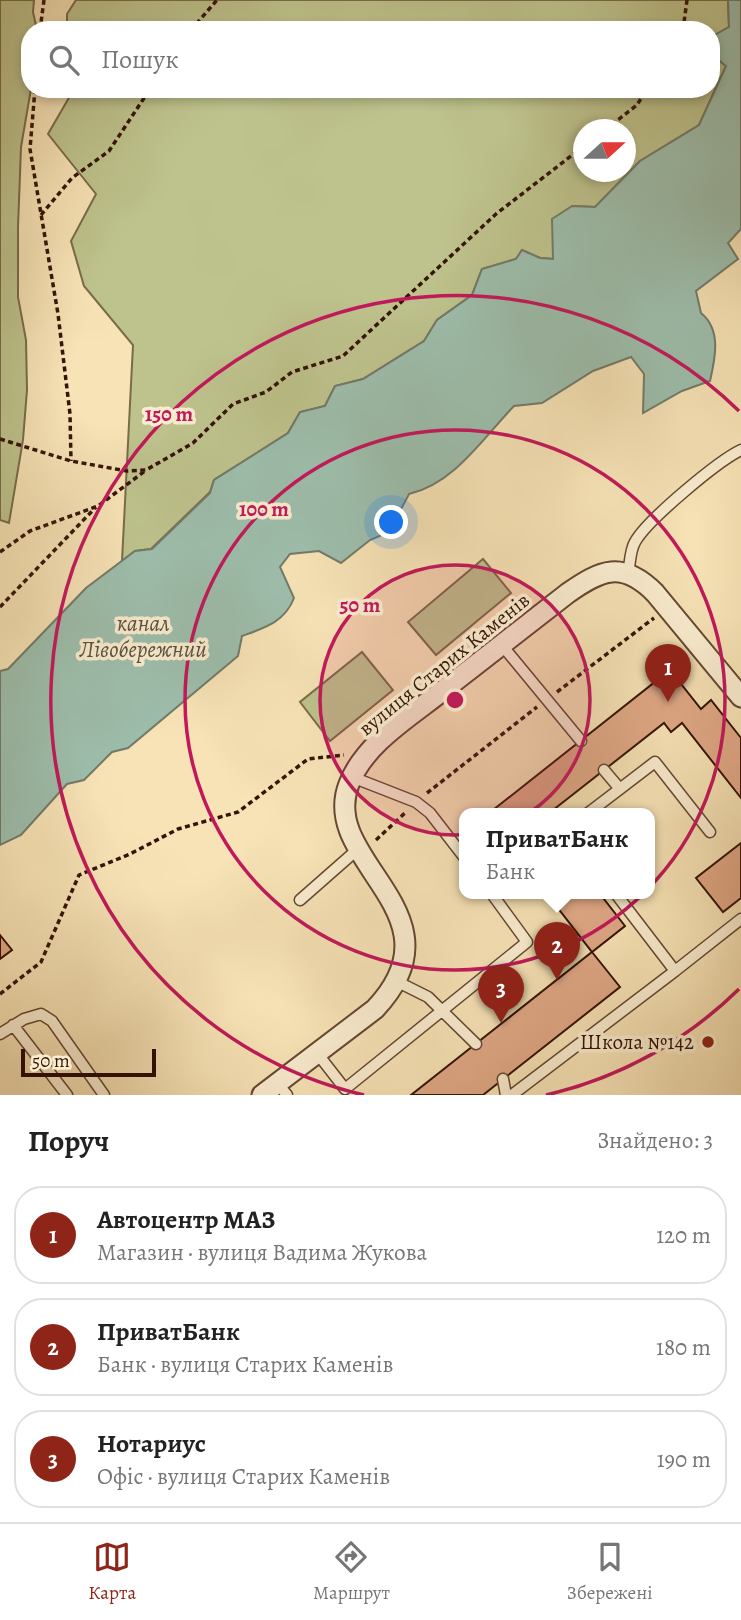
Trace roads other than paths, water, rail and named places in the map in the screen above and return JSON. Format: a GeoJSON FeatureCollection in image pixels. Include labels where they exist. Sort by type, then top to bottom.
{"type":"FeatureCollection","features":[{"type":"Feature","properties":{"kind":"street","name":"вулиця Старих Каменів"},"geometry":{"type":"LineString","coordinates":[[276,1091],[317,1053],[375,1009],[396,981],[403,963],[401,923],[384,886],[360,851],[346,824],[344,808],[352,777],[370,751],[501,644],[590,578],[615,570],[628,574]]}},
{"type":"Feature","properties":{"kind":"street"},"geometry":{"type":"LineString","coordinates":[[628,574],[644,582],[668,607],[741,697]]}},
{"type":"Feature","properties":{"kind":"lane"},"geometry":{"type":"LineString","coordinates":[[628,574],[634,542],[655,519],[724,458],[741,450]]}},
{"type":"Feature","properties":{"kind":"lane"},"geometry":{"type":"LineString","coordinates":[[501,644],[581,741]]}},
{"type":"Feature","properties":{"kind":"lane"},"geometry":{"type":"LineString","coordinates":[[595,808],[655,762],[710,832]]}},
{"type":"Feature","properties":{"kind":"lane"},"geometry":{"type":"LineString","coordinates":[[604,770],[620,789]]}},
{"type":"Feature","properties":{"kind":"lane"},"geometry":{"type":"LineString","coordinates":[[352,777],[416,802],[430,813],[459,851]]}},
{"type":"Feature","properties":{"kind":"lane"},"geometry":{"type":"LineString","coordinates":[[300,900],[360,851]]}},
{"type":"Feature","properties":{"kind":"lane"},"geometry":{"type":"LineString","coordinates":[[317,1053],[345,1089],[527,942],[496,899]]}},
{"type":"Feature","properties":{"kind":"lane"},"geometry":{"type":"LineString","coordinates":[[620,899],[675,971]]}},
{"type":"Feature","properties":{"kind":"lane"},"geometry":{"type":"LineString","coordinates":[[512,1095],[741,919]]}},
{"type":"Feature","properties":{"kind":"lane"},"geometry":{"type":"LineString","coordinates":[[396,981],[428,997],[440,1012],[475,1044]]}},
{"type":"Feature","properties":{"kind":"lane"},"geometry":{"type":"LineString","coordinates":[[0,1034],[13,1025],[41,1014],[52,1021],[104,1095]]}},
{"type":"Feature","properties":{"kind":"lane"},"geometry":{"type":"LineString","coordinates":[[13,1025],[66,1095]]}},
{"type":"Feature","properties":{"kind":"lane"},"geometry":{"type":"LineString","coordinates":[[503,1079],[506,1095]]}},
{"type":"Feature","properties":{"kind":"water","name":"канал Лівобережний"},"geometry":{"type":"Polygon","coordinates":[[[728,0],[741,0],[741,229],[728,243],[738,259],[696,291],[701,313],[708,320],[714,336],[715,354],[710,381],[682,391],[643,413],[644,374],[631,357],[593,371],[542,403],[514,406],[454,470],[425,488],[409,494],[389,532],[370,540],[341,563],[319,551],[290,554],[280,567],[294,598],[285,613],[273,623],[242,636],[238,656],[128,748],[112,752],[84,780],[67,784],[21,835],[0,845],[0,671],[8,669],[86,588],[135,551],[152,549],[210,493],[214,480],[288,433],[300,412],[325,406],[335,386],[363,379],[424,341],[437,320],[472,295],[482,269],[516,259],[522,250],[540,258],[553,259],[552,219],[572,206],[595,207],[619,182],[636,182],[636,165],[640,161],[699,125],[711,98],[720,98],[720,79],[726,66],[720,61],[720,32],[729,27],[728,0]]]}},
{"type":"Feature","properties":{"kind":"place","name":"Автоцентр МАЗ"},"geometry":{"type":"Point","coordinates":[668,702]}},
{"type":"Feature","properties":{"kind":"place","name":"ПриватБанк"},"geometry":{"type":"Point","coordinates":[557,980]}},
{"type":"Feature","properties":{"kind":"place","name":"Нотариус"},"geometry":{"type":"Point","coordinates":[501,1023]}},
{"type":"Feature","properties":{"kind":"place","name":"Школа №142"},"geometry":{"type":"Point","coordinates":[708,1042]}}]}
